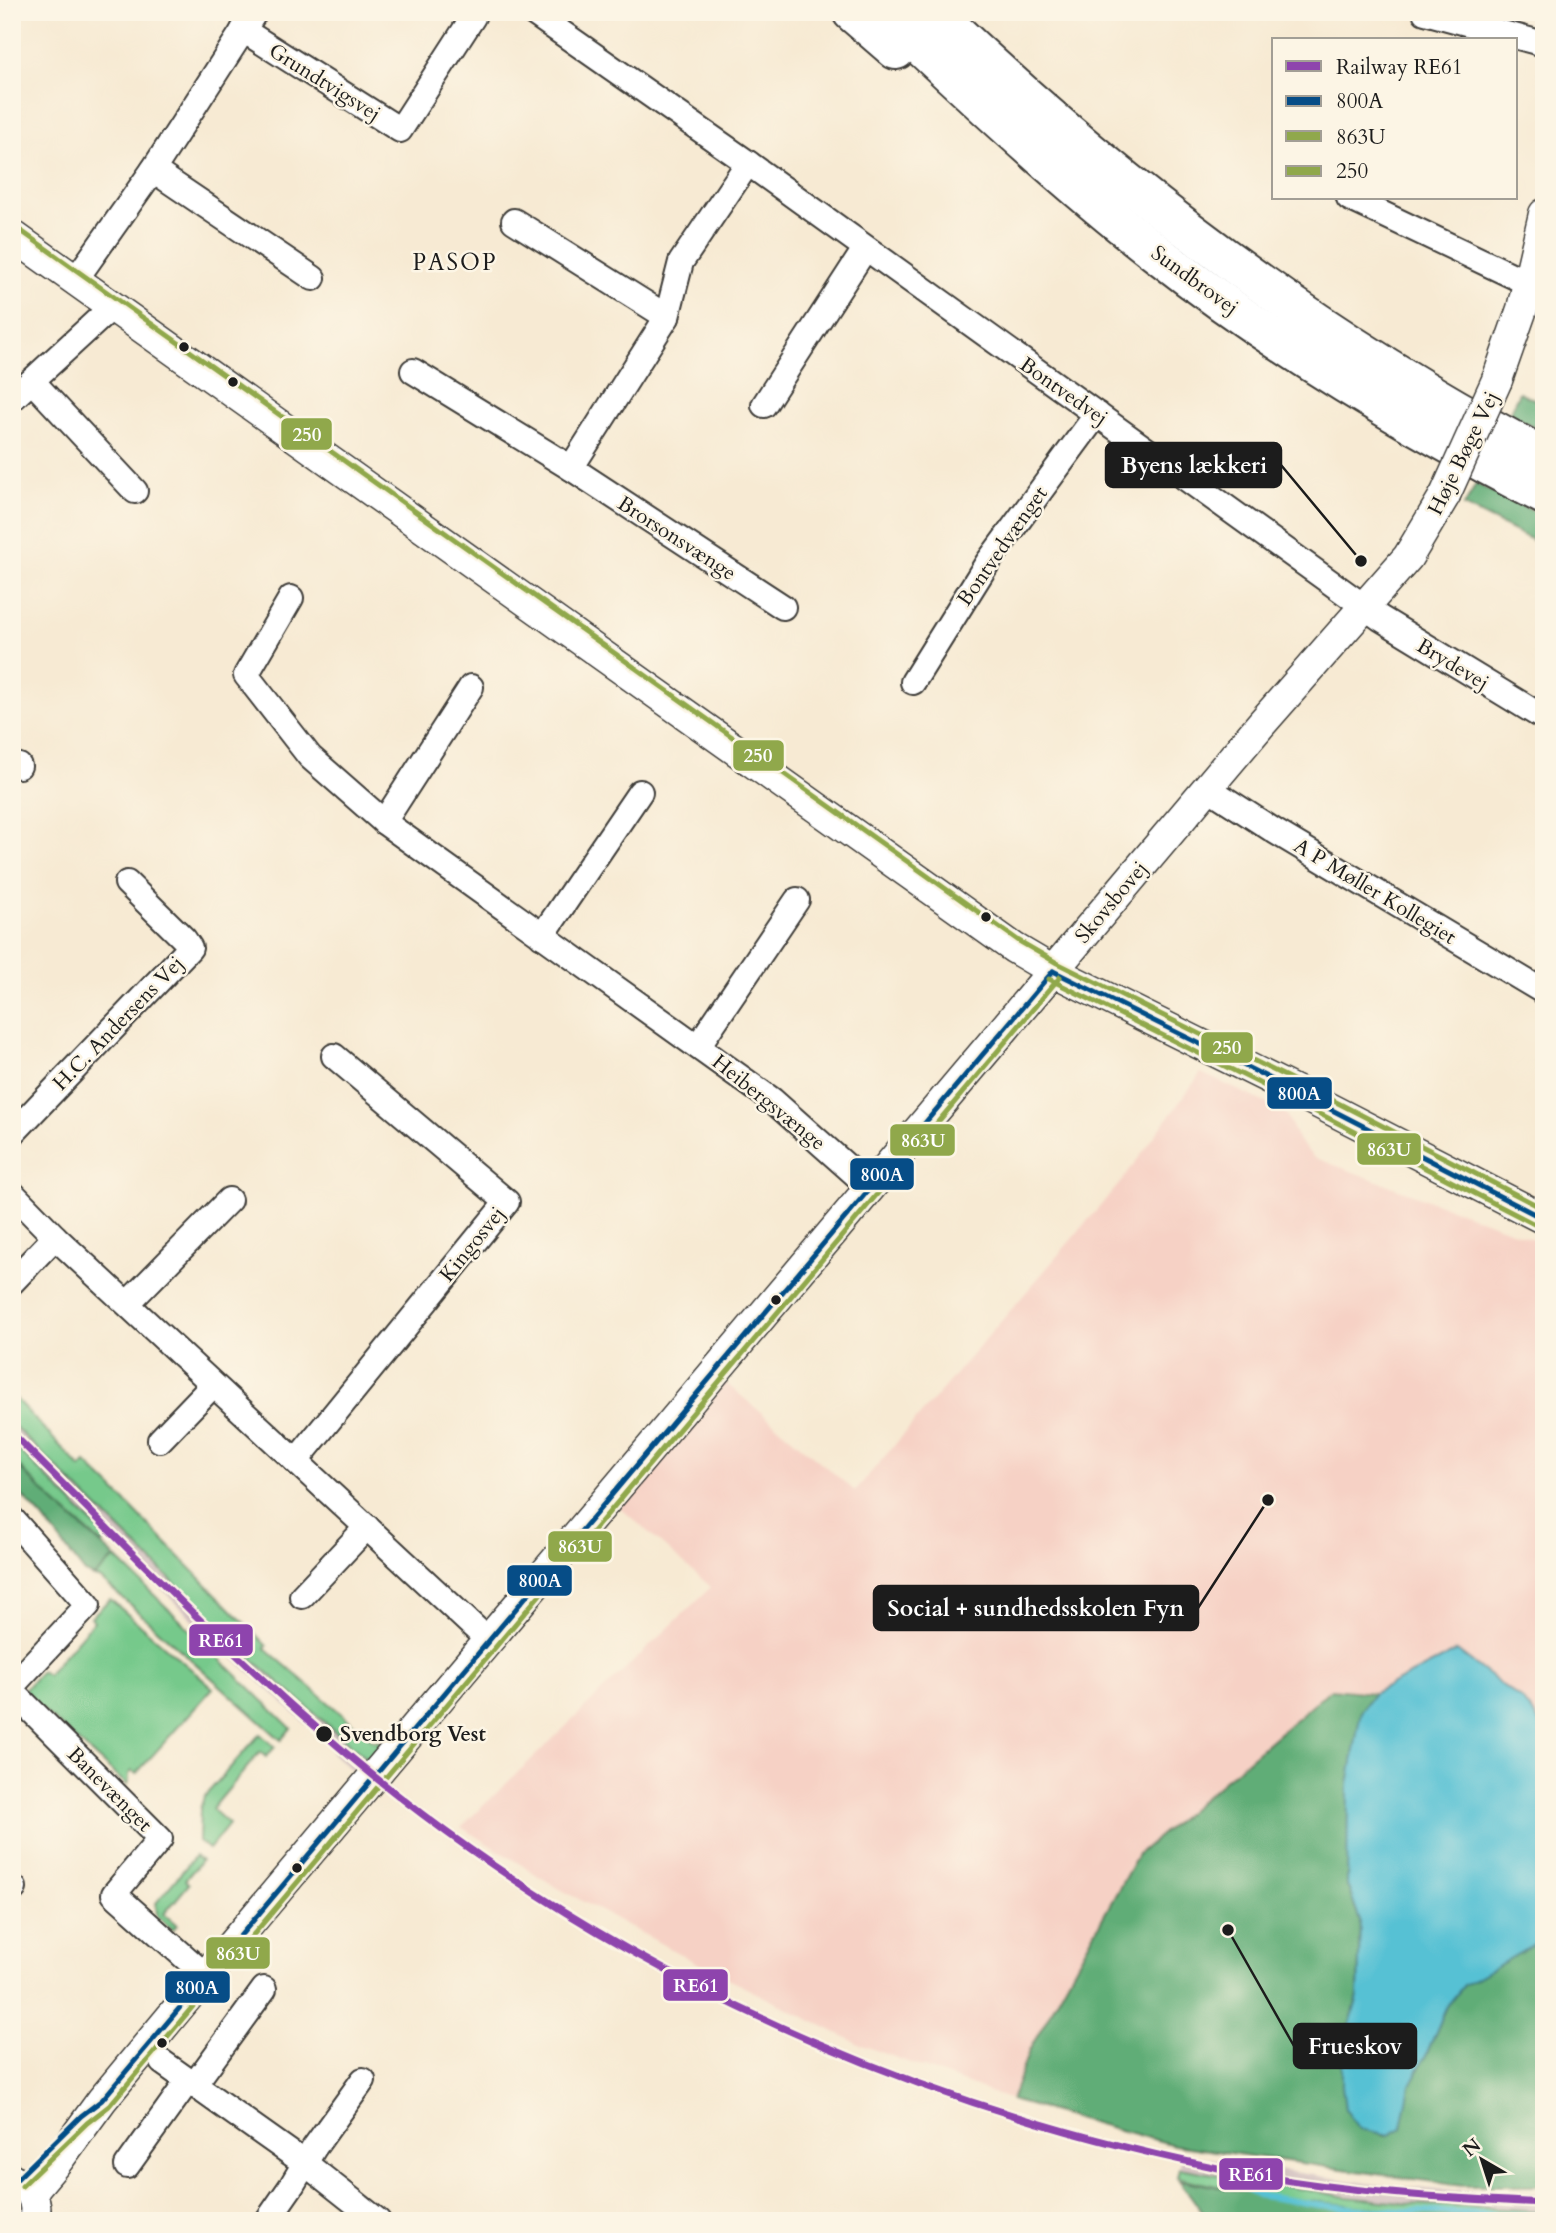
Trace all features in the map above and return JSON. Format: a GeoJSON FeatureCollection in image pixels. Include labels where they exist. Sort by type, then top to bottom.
{"type":"FeatureCollection","features":[{"type":"Feature","properties":{"kind":"main road"},"geometry":{"type":"LineString","coordinates":[[852,12],[1063,194],[1128,240],[1190,278]]}},
{"type":"Feature","properties":{"kind":"main road","name":"Sundbrovej"},"geometry":{"type":"LineString","coordinates":[[884,12],[1073,184],[1190,278],[1355,391],[1544,495]]}},
{"type":"Feature","properties":{"kind":"main road","name":"Sundbrovej"},"geometry":{"type":"LineString","coordinates":[[934,12],[1057,125],[1207,245],[1297,309],[1439,399],[1544,457]]}},
{"type":"Feature","properties":{"kind":"main road"},"geometry":{"type":"LineString","coordinates":[[971,12],[1045,88],[1157,187],[1439,399]]}},
{"type":"Feature","properties":{"kind":"street","name":"Bontvedvej"},"geometry":{"type":"LineString","coordinates":[[531,12],[748,163],[1365,606]]}},
{"type":"Feature","properties":{"kind":"street"},"geometry":{"type":"LineString","coordinates":[[1425,12],[1544,44]]}},
{"type":"Feature","properties":{"kind":"street","name":"Grundtvigsvej"},"geometry":{"type":"LineString","coordinates":[[76,279],[153,170],[249,21],[400,130],[472,17]]}},
{"type":"Feature","properties":{"kind":"street"},"geometry":{"type":"LineString","coordinates":[[571,468],[667,317],[681,262],[748,163]]}},
{"type":"Feature","properties":{"kind":"street"},"geometry":{"type":"LineString","coordinates":[[153,170],[313,278]]}},
{"type":"Feature","properties":{"kind":"street"},"geometry":{"type":"LineString","coordinates":[[1353,200],[1528,283]]}},
{"type":"Feature","properties":{"kind":"street"},"geometry":{"type":"LineString","coordinates":[[514,221],[667,317]]}},
{"type":"Feature","properties":{"kind":"street","name":"Høje Bøge Vej"},"geometry":{"type":"LineString","coordinates":[[1365,606],[1408,557],[1445,495],[1497,380],[1515,333],[1543,224]]}},
{"type":"Feature","properties":{"kind":"street"},"geometry":{"type":"LineString","coordinates":[[12,235],[994,935],[1053,971],[1544,1219]]}},
{"type":"Feature","properties":{"kind":"street"},"geometry":{"type":"LineString","coordinates":[[764,405],[865,249]]}},
{"type":"Feature","properties":{"kind":"street"},"geometry":{"type":"LineString","coordinates":[[12,399],[113,306]]}},
{"type":"Feature","properties":{"kind":"street","name":"Brorsonsvænge"},"geometry":{"type":"LineString","coordinates":[[413,371],[571,468],[783,607]]}},
{"type":"Feature","properties":{"kind":"street"},"geometry":{"type":"LineString","coordinates":[[32,381],[135,491]]}},
{"type":"Feature","properties":{"kind":"street","name":"Bontvedvænget"},"geometry":{"type":"LineString","coordinates":[[913,682],[988,562],[1097,414]]}},
{"type":"Feature","properties":{"kind":"street","name":"Heibergsvænge"},"geometry":{"type":"LineString","coordinates":[[291,598],[246,675],[310,757],[384,822],[772,1100],[871,1188]]}},
{"type":"Feature","properties":{"kind":"street","name":"Skovsbovej"},"geometry":{"type":"LineString","coordinates":[[23,2193],[60,2159],[102,2100],[205,1976],[1053,971],[1365,606]]}},
{"type":"Feature","properties":{"kind":"street","name":"Brydevej"},"geometry":{"type":"LineString","coordinates":[[1365,606],[1420,644],[1544,718]]}},
{"type":"Feature","properties":{"kind":"street"},"geometry":{"type":"LineString","coordinates":[[384,822],[471,687]]}},
{"type":"Feature","properties":{"kind":"street","name":"A P Møller Kollegiet"},"geometry":{"type":"LineString","coordinates":[[1208,788],[1304,849],[1544,992]]}},
{"type":"Feature","properties":{"kind":"street"},"geometry":{"type":"LineString","coordinates":[[542,936],[640,792]]}},
{"type":"Feature","properties":{"kind":"street","name":"H.C. Andersens Vej"},"geometry":{"type":"LineString","coordinates":[[12,1134],[190,948],[127,883]]}},
{"type":"Feature","properties":{"kind":"street","name":"Heibergsvænge"},"geometry":{"type":"LineString","coordinates":[[698,1046],[797,900]]}},
{"type":"Feature","properties":{"kind":"street","name":"Kingosvej"},"geometry":{"type":"LineString","coordinates":[[296,1461],[507,1202],[334,1056]]}},
{"type":"Feature","properties":{"kind":"street"},"geometry":{"type":"LineString","coordinates":[[12,1193],[55,1237],[489,1641]]}},
{"type":"Feature","properties":{"kind":"street"},"geometry":{"type":"LineString","coordinates":[[128,1303],[229,1200]]}},
{"type":"Feature","properties":{"kind":"street"},"geometry":{"type":"LineString","coordinates":[[12,1282],[55,1237]]}},
{"type":"Feature","properties":{"kind":"street"},"geometry":{"type":"LineString","coordinates":[[160,1440],[213,1385]]}},
{"type":"Feature","properties":{"kind":"street","name":"Banevænget"},"geometry":{"type":"LineString","coordinates":[[12,1519],[88,1605],[12,1688],[160,1839],[114,1894],[205,1976]]}},
{"type":"Feature","properties":{"kind":"street"},"geometry":{"type":"LineString","coordinates":[[302,1596],[366,1527]]}},
{"type":"Feature","properties":{"kind":"street"},"geometry":{"type":"LineString","coordinates":[[127,2166],[264,1989]]}},
{"type":"Feature","properties":{"kind":"street"},"geometry":{"type":"LineString","coordinates":[[162,2062],[306,2164],[378,2221]]}},
{"type":"Feature","properties":{"kind":"street"},"geometry":{"type":"LineString","coordinates":[[267,2221],[314,2148],[363,2080]]}},
{"type":"Feature","properties":{"kind":"shaded area"},"geometry":{"type":"Polygon","coordinates":[[[1201,1073],[1285,1112],[1299,1141],[1313,1157],[1544,1243],[1544,2186],[1462,2186],[1174,2145],[1011,2100],[859,2044],[706,1968],[558,1888],[461,1827],[711,1587],[609,1498],[721,1379],[855,1491],[1121,1182],[1201,1073]]]}},
{"type":"Feature","properties":{"kind":"shaded area"},"geometry":{"type":"Polygon","coordinates":[[[12,1424],[252,1659],[391,1781],[383,1791],[356,1768],[353,1771],[331,1752],[333,1749],[219,1645],[109,1537],[106,1539],[12,1443],[12,1424]]]}},
{"type":"Feature","properties":{"kind":"shaded area"},"geometry":{"type":"Polygon","coordinates":[[[1183,2153],[1374,2184],[1544,2195],[1544,2211],[1410,2204],[1313,2191],[1179,2168],[1183,2153]]]}},
{"type":"Feature","properties":{"kind":"green space"},"geometry":{"type":"Polygon","coordinates":[[[1519,392],[1544,404],[1544,432],[1509,414],[1519,392]]]}},
{"type":"Feature","properties":{"kind":"green space"},"geometry":{"type":"Polygon","coordinates":[[[1476,484],[1544,516],[1544,546],[1464,506],[1476,484]]]}},
{"type":"Feature","properties":{"kind":"green space"},"geometry":{"type":"Polygon","coordinates":[[[12,1395],[81,1468],[86,1463],[112,1488],[267,1646],[265,1648],[372,1740],[377,1740],[382,1745],[368,1760],[252,1659],[12,1424],[12,1395]]]}},
{"type":"Feature","properties":{"kind":"green space"},"geometry":{"type":"Polygon","coordinates":[[[12,1443],[96,1527],[106,1539],[102,1544],[12,1460],[12,1443]]]}},
{"type":"Feature","properties":{"kind":"green space"},"geometry":{"type":"Polygon","coordinates":[[[12,1460],[115,1557],[94,1577],[85,1573],[42,1517],[12,1485],[12,1460]]]}},
{"type":"Feature","properties":{"kind":"green space"},"geometry":{"type":"Polygon","coordinates":[[[115,1557],[291,1728],[281,1740],[101,1579],[94,1577],[115,1557]]]}},
{"type":"Feature","properties":{"kind":"green space"},"geometry":{"type":"Polygon","coordinates":[[[110,1599],[213,1688],[136,1774],[132,1771],[129,1774],[127,1785],[28,1697],[25,1689],[41,1671],[47,1675],[94,1621],[91,1617],[110,1599]]]}},
{"type":"Feature","properties":{"kind":"green space"},"geometry":{"type":"Polygon","coordinates":[[[1331,1689],[1374,1693],[1361,1711],[1347,1885],[1360,1920],[1358,1996],[1342,2052],[1345,2109],[1382,2135],[1389,2135],[1401,2128],[1410,2085],[1447,2006],[1464,1985],[1544,1939],[1544,2186],[1462,2186],[1174,2145],[1011,2100],[1029,2051],[1138,1854],[1331,1689]]]}},
{"type":"Feature","properties":{"kind":"green space"},"geometry":{"type":"Polygon","coordinates":[[[260,1734],[275,1747],[266,1757],[260,1752],[212,1809],[229,1824],[209,1849],[199,1841],[200,1809],[204,1797],[260,1734]]]}},
{"type":"Feature","properties":{"kind":"green space"},"geometry":{"type":"Polygon","coordinates":[[[195,1856],[201,1861],[185,1880],[189,1884],[164,1914],[177,1925],[172,1930],[157,1916],[156,1903],[195,1856]]]}},
{"type":"Feature","properties":{"kind":"green space"},"geometry":{"type":"Polygon","coordinates":[[[1179,2168],[1347,2197],[1410,2204],[1544,2211],[1544,2217],[1359,2207],[1267,2196],[1177,2177],[1179,2168]]]}},
{"type":"Feature","properties":{"kind":"green space"},"geometry":{"type":"Polygon","coordinates":[[[1179,2180],[1287,2199],[1347,2205],[1351,2209],[1544,2217],[1544,2221],[1209,2221],[1179,2180]]]}},
{"type":"Feature","properties":{"kind":"water"},"geometry":{"type":"Polygon","coordinates":[[[1457,1651],[1523,1701],[1544,1728],[1544,1939],[1464,1985],[1447,2006],[1410,2085],[1402,2128],[1389,2135],[1360,2129],[1345,2109],[1342,2086],[1342,2052],[1358,1996],[1360,1920],[1347,1885],[1348,1784],[1361,1711],[1374,1693],[1457,1651]]]}},
{"type":"Feature","properties":{"kind":"waterway"},"geometry":{"type":"LineString","coordinates":[[1231,2181],[1256,2195],[1319,2205],[1373,2210],[1544,2216]]}},
{"type":"Feature","properties":{"kind":"rail line","name":"RE61"},"geometry":{"type":"LineString","coordinates":[[12,1433],[211,1630],[367,1771],[514,1879],[610,1939],[710,1993],[812,2041],[917,2083],[1024,2119],[1134,2149],[1244,2173],[1318,2185],[1544,2203]]}},
{"type":"Feature","properties":{"kind":"transit line","name":"250"},"geometry":{"type":"LineString","coordinates":[[17,228],[1019,941],[1057,963],[1544,1209]]}},
{"type":"Feature","properties":{"kind":"transit line","name":"800A"},"geometry":{"type":"LineString","coordinates":[[1053,971],[1544,1219]]}},
{"type":"Feature","properties":{"kind":"transit line","name":"800A"},"geometry":{"type":"LineString","coordinates":[[16,2180],[81,2116],[102,2100],[1053,971]]}},
{"type":"Feature","properties":{"kind":"transit line","name":"863U"},"geometry":{"type":"LineString","coordinates":[[22,2186],[87,2123],[109,2106],[1060,977]]}},
{"type":"Feature","properties":{"kind":"transit line","name":"863U"},"geometry":{"type":"LineString","coordinates":[[1049,979],[1540,1227]]}},
{"type":"Feature","properties":{"kind":"place","name":"Byens lækkeri"},"geometry":{"type":"Point","coordinates":[1361,561]}},
{"type":"Feature","properties":{"kind":"place","name":"Social + sundhedsskolen Fyn"},"geometry":{"type":"Point","coordinates":[1268,1500]}},
{"type":"Feature","properties":{"kind":"place","name":"Svendborg Vest"},"geometry":{"type":"Point","coordinates":[324,1734]}},
{"type":"Feature","properties":{"kind":"place","name":"Frueskov"},"geometry":{"type":"Point","coordinates":[1228,1930]}},
{"type":"Feature","properties":{"kind":"district","name":"PASOP"},"geometry":{"type":"Point","coordinates":[455,262]}}]}
